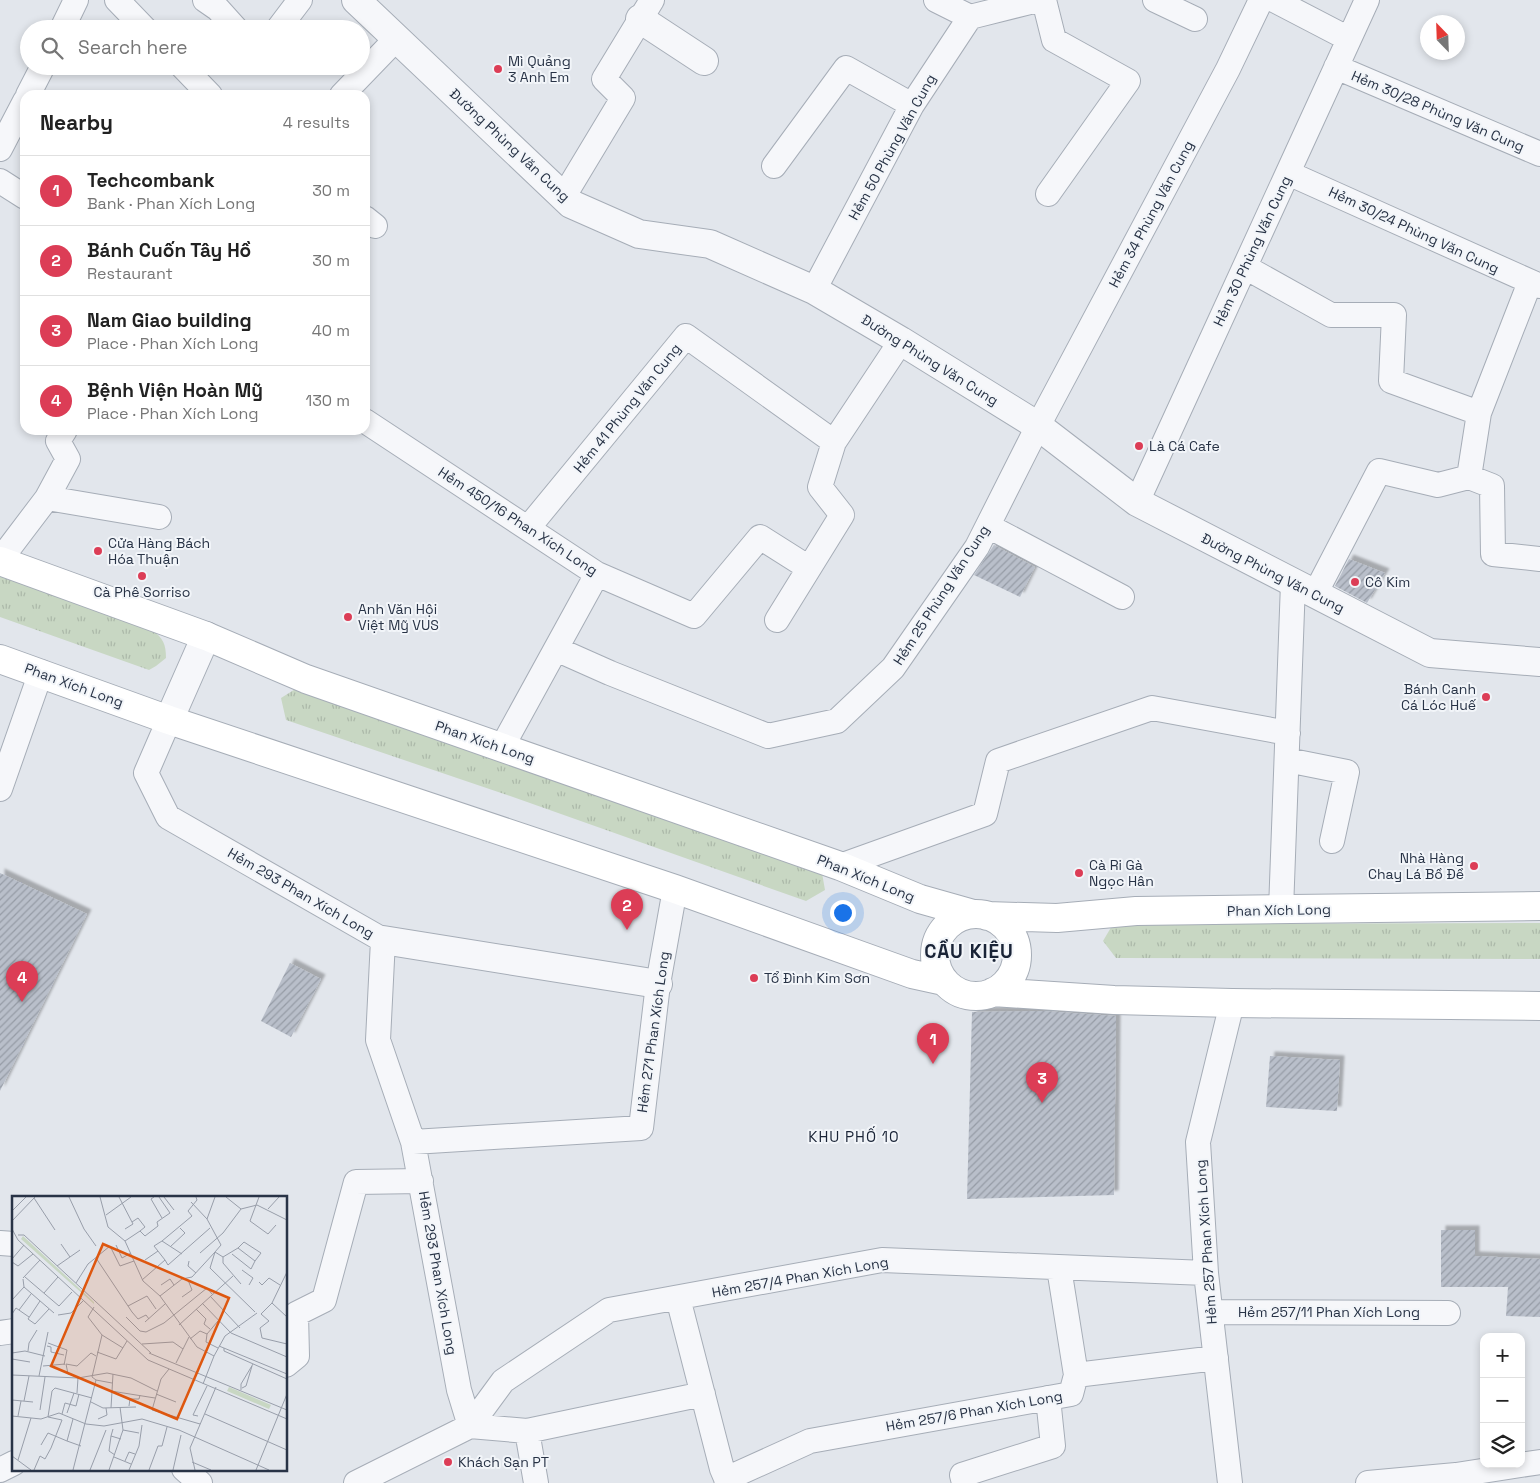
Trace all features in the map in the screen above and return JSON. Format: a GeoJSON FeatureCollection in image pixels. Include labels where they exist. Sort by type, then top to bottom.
{"type":"FeatureCollection","features":[{"type":"Feature","properties":{"kind":"street","name":"Đường Phùng Văn Cung"},"geometry":{"type":"LineString","coordinates":[[356,0],[571,204],[639,234],[710,244],[814,290],[901,341],[1038,426],[1137,502],[1430,653],[1540,662]]}},
{"type":"Feature","properties":{"kind":"street"},"geometry":{"type":"LineString","coordinates":[[646,10],[704,61]]}},
{"type":"Feature","properties":{"kind":"street","name":"Phan Xích Long"},"geometry":{"type":"LineString","coordinates":[[0,560],[206,636],[306,679],[840,866],[920,900],[980,915],[1057,918],[1136,911],[1540,906]]}},
{"type":"Feature","properties":{"kind":"street","name":"Hẻm 293 Phan Xích Long"},"geometry":{"type":"LineString","coordinates":[[169,720],[206,636]]}},
{"type":"Feature","properties":{"kind":"street","name":"Phan Xích Long"},"geometry":{"type":"LineString","coordinates":[[0,658],[169,720],[675,889],[912,974],[944,981]]}},
{"type":"Feature","properties":{"kind":"street"},"geometry":{"type":"LineString","coordinates":[[980,915],[1000,922],[1010,932],[1016,945],[1017,957],[1013,972],[1005,984],[993,992],[983,995],[967,995],[952,989],[937,970],[935,958],[936,945],[941,933],[949,924],[960,918],[980,915]]}},
{"type":"Feature","properties":{"kind":"street"},"geometry":{"type":"LineString","coordinates":[[383,940],[658,984]]}},
{"type":"Feature","properties":{"kind":"street"},"geometry":{"type":"LineString","coordinates":[[993,992],[1114,1000],[1540,1006]]}},
{"type":"Feature","properties":{"kind":"lane"},"geometry":{"type":"LineString","coordinates":[[66,20],[76,0]]}},
{"type":"Feature","properties":{"kind":"lane"},"geometry":{"type":"LineString","coordinates":[[117,0],[136,20]]}},
{"type":"Feature","properties":{"kind":"lane"},"geometry":{"type":"LineString","coordinates":[[205,0],[218,9],[228,20]]}},
{"type":"Feature","properties":{"kind":"lane"},"geometry":{"type":"LineString","coordinates":[[285,20],[300,0]]}},
{"type":"Feature","properties":{"kind":"lane"},"geometry":{"type":"LineString","coordinates":[[936,0],[970,18],[1038,0]]}},
{"type":"Feature","properties":{"kind":"lane"},"geometry":{"type":"LineString","coordinates":[[1044,0],[1054,40],[1128,81],[1048,194]]}},
{"type":"Feature","properties":{"kind":"lane"},"geometry":{"type":"LineString","coordinates":[[1155,0],[1195,19]]}},
{"type":"Feature","properties":{"kind":"lane","name":"Hẻm 34 Phùng Văn Cung"},"geometry":{"type":"LineString","coordinates":[[1038,426],[1228,69],[1262,0]]}},
{"type":"Feature","properties":{"kind":"lane"},"geometry":{"type":"LineString","coordinates":[[1274,0],[1349,39]]}},
{"type":"Feature","properties":{"kind":"lane","name":"Hẻm 30 Phùng Văn Cung"},"geometry":{"type":"LineString","coordinates":[[1137,502],[1367,0]]}},
{"type":"Feature","properties":{"kind":"lane"},"geometry":{"type":"LineString","coordinates":[[564,196],[623,98],[604,78],[646,10]]}},
{"type":"Feature","properties":{"kind":"lane","name":"Hẻm 50 Phùng Văn Cung"},"geometry":{"type":"LineString","coordinates":[[814,290],[912,105],[970,18]]}},
{"type":"Feature","properties":{"kind":"lane"},"geometry":{"type":"LineString","coordinates":[[370,66],[397,38]]}},
{"type":"Feature","properties":{"kind":"lane","name":"Hẻm 30/28 Phùng Văn Cung"},"geometry":{"type":"LineString","coordinates":[[1336,67],[1540,154]]}},
{"type":"Feature","properties":{"kind":"lane"},"geometry":{"type":"LineString","coordinates":[[774,166],[846,68],[912,105]]}},
{"type":"Feature","properties":{"kind":"lane"},"geometry":{"type":"LineString","coordinates":[[30,90],[38,75]]}},
{"type":"Feature","properties":{"kind":"lane"},"geometry":{"type":"LineString","coordinates":[[191,75],[205,90]]}},
{"type":"Feature","properties":{"kind":"lane"},"geometry":{"type":"LineString","coordinates":[[347,90],[361,75]]}},
{"type":"Feature","properties":{"kind":"lane"},"geometry":{"type":"LineString","coordinates":[[0,149],[20,110]]}},
{"type":"Feature","properties":{"kind":"lane","name":"Hẻm 30/24 Phùng Văn Cung"},"geometry":{"type":"LineString","coordinates":[[1288,173],[1535,284]]}},
{"type":"Feature","properties":{"kind":"lane"},"geometry":{"type":"LineString","coordinates":[[0,180],[20,194]]}},
{"type":"Feature","properties":{"kind":"lane"},"geometry":{"type":"LineString","coordinates":[[1244,268],[1331,315],[1394,315],[1391,381],[1479,413]]}},
{"type":"Feature","properties":{"kind":"lane"},"geometry":{"type":"LineString","coordinates":[[1469,477],[1479,413],[1535,284]]}},
{"type":"Feature","properties":{"kind":"lane","name":"Hẻm 41 Phùng Văn Cung"},"geometry":{"type":"LineString","coordinates":[[528,528],[686,336],[834,442]]}},
{"type":"Feature","properties":{"kind":"lane"},"geometry":{"type":"LineString","coordinates":[[777,620],[842,515],[820,487],[834,442],[901,341]]}},
{"type":"Feature","properties":{"kind":"lane","name":"Hẻm 450/16 Phan Xích Long"},"geometry":{"type":"LineString","coordinates":[[370,424],[597,574],[694,616],[760,537],[809,568]]}},
{"type":"Feature","properties":{"kind":"lane","name":"Hẻm 25 Phùng Văn Cung"},"geometry":{"type":"LineString","coordinates":[[556,649],[610,673],[768,736],[837,721],[894,668],[977,547],[1038,426]]}},
{"type":"Feature","properties":{"kind":"lane"},"geometry":{"type":"LineString","coordinates":[[0,560],[47,498],[68,459],[58,442],[62,435]]}},
{"type":"Feature","properties":{"kind":"lane"},"geometry":{"type":"LineString","coordinates":[[1282,910],[1288,733],[1304,589],[1379,471],[1438,486],[1469,477],[1492,486],[1493,554],[1540,559]]}},
{"type":"Feature","properties":{"kind":"lane"},"geometry":{"type":"LineString","coordinates":[[47,498],[159,517]]}},
{"type":"Feature","properties":{"kind":"lane"},"geometry":{"type":"LineString","coordinates":[[988,526],[1122,597]]}},
{"type":"Feature","properties":{"kind":"lane"},"geometry":{"type":"LineString","coordinates":[[502,747],[597,574]]}},
{"type":"Feature","properties":{"kind":"lane"},"geometry":{"type":"LineString","coordinates":[[0,789],[41,672]]}},
{"type":"Feature","properties":{"kind":"lane"},"geometry":{"type":"LineString","coordinates":[[840,866],[986,814],[998,761],[1152,708],[1288,733]]}},
{"type":"Feature","properties":{"kind":"lane","name":"Hẻm 293 Phan Xích Long"},"geometry":{"type":"LineString","coordinates":[[169,720],[146,773],[168,817],[383,940],[378,1040],[413,1142],[459,1390],[470,1426]]}},
{"type":"Feature","properties":{"kind":"lane"},"geometry":{"type":"LineString","coordinates":[[1287,760],[1347,772],[1332,842]]}},
{"type":"Feature","properties":{"kind":"lane","name":"Hẻm 271 Phan Xích Long"},"geometry":{"type":"LineString","coordinates":[[413,1142],[641,1128],[658,984],[675,889]]}},
{"type":"Feature","properties":{"kind":"lane","name":"Hẻm 257 Phan Xích Long"},"geometry":{"type":"LineString","coordinates":[[1230,1483],[1206,1273],[1198,1142],[1232,1003]]}},
{"type":"Feature","properties":{"kind":"lane"},"geometry":{"type":"LineString","coordinates":[[288,1363],[297,1356],[296,1314],[324,1300],[356,1182],[421,1182]]}},
{"type":"Feature","properties":{"kind":"lane","name":"Hẻm 257/4 Phan Xích Long"},"geometry":{"type":"LineString","coordinates":[[470,1426],[502,1381],[609,1310],[882,1260],[1206,1273]]}},
{"type":"Feature","properties":{"kind":"lane"},"geometry":{"type":"LineString","coordinates":[[1059,1268],[1076,1375]]}},
{"type":"Feature","properties":{"kind":"lane"},"geometry":{"type":"LineString","coordinates":[[678,1298],[722,1469],[727,1481]]}},
{"type":"Feature","properties":{"kind":"lane","name":"Hẻm 257/11 Phan Xích Long"},"geometry":{"type":"LineString","coordinates":[[1211,1312],[1448,1313]]}},
{"type":"Feature","properties":{"kind":"lane","name":"Hẻm 257/6 Phan Xích Long"},"geometry":{"type":"LineString","coordinates":[[727,1481],[810,1441],[1071,1394],[1076,1375],[1216,1358]]}},
{"type":"Feature","properties":{"kind":"lane"},"geometry":{"type":"LineString","coordinates":[[356,1483],[470,1426],[527,1431],[703,1394]]}},
{"type":"Feature","properties":{"kind":"lane"},"geometry":{"type":"LineString","coordinates":[[964,1483],[962,1475],[1053,1446],[1048,1398]]}},
{"type":"Feature","properties":{"kind":"lane"},"geometry":{"type":"LineString","coordinates":[[527,1431],[536,1483]]}},
{"type":"Feature","properties":{"kind":"lane"},"geometry":{"type":"LineString","coordinates":[[1368,1483],[1456,1475],[1540,1462]]}},
{"type":"Feature","properties":{"kind":"lane"},"geometry":{"type":"LineString","coordinates":[[0,1470],[12,1464]]}},
{"type":"Feature","properties":{"kind":"lane"},"geometry":{"type":"LineString","coordinates":[[185,1470],[200,1483]]}},
{"type":"Feature","properties":{"kind":"green space"},"geometry":{"type":"Polygon","coordinates":[[[0,576],[152,630],[163,642],[166,658],[149,670],[0,617],[0,576]]]}},
{"type":"Feature","properties":{"kind":"green space"},"geometry":{"type":"Polygon","coordinates":[[[297,688],[822,873],[825,890],[806,901],[513,797],[286,720],[281,698],[297,688]]]}},
{"type":"Feature","properties":{"kind":"green space"},"geometry":{"type":"Polygon","coordinates":[[[1540,923],[1540,959],[1116,958],[1103,941],[1113,924],[1540,923]]]}},
{"type":"Feature","properties":{"kind":"building"},"geometry":{"type":"Polygon","coordinates":[[[994,545],[1035,567],[1020,597],[974,575],[994,545]]]}},
{"type":"Feature","properties":{"kind":"building","name":"Cô Kim"},"geometry":{"type":"Polygon","coordinates":[[[1349,559],[1385,573],[1367,603],[1335,586],[1349,559]]]}},
{"type":"Feature","properties":{"kind":"building"},"geometry":{"type":"Polygon","coordinates":[[[0,873],[87,914],[0,1091],[0,873]]]}},
{"type":"Feature","properties":{"kind":"building"},"geometry":{"type":"Polygon","coordinates":[[[290,963],[321,979],[291,1037],[261,1021],[290,963]]]}},
{"type":"Feature","properties":{"kind":"building"},"geometry":{"type":"Polygon","coordinates":[[[1044,1011],[1116,1016],[1114,1195],[967,1199],[972,1012],[1044,1011]]]}},
{"type":"Feature","properties":{"kind":"building"},"geometry":{"type":"Polygon","coordinates":[[[1270,1056],[1340,1060],[1337,1111],[1266,1107],[1270,1056]]]}},
{"type":"Feature","properties":{"kind":"building"},"geometry":{"type":"Polygon","coordinates":[[[1441,1230],[1475,1230],[1475,1256],[1540,1259],[1540,1317],[1506,1316],[1508,1287],[1441,1287],[1441,1230]]]}},
{"type":"Feature","properties":{"kind":"place","name":"Mì Quảng 3 Anh Em"},"geometry":{"type":"Point","coordinates":[498,69]}},
{"type":"Feature","properties":{"kind":"place","name":"Là Cá Cafe"},"geometry":{"type":"Point","coordinates":[1139,446]}},
{"type":"Feature","properties":{"kind":"place","name":"Cửa Hàng Bách Hóa Thuận"},"geometry":{"type":"Point","coordinates":[98,551]}},
{"type":"Feature","properties":{"kind":"place","name":"Cà Phê Sorriso"},"geometry":{"type":"Point","coordinates":[142,576]}},
{"type":"Feature","properties":{"kind":"place","name":"Cô Kim"},"geometry":{"type":"Point","coordinates":[1355,582]}},
{"type":"Feature","properties":{"kind":"place","name":"Anh Văn Hội Việt Mỹ VUS"},"geometry":{"type":"Point","coordinates":[348,617]}},
{"type":"Feature","properties":{"kind":"place","name":"Bánh Canh Cá Lóc Huế"},"geometry":{"type":"Point","coordinates":[1486,697]}},
{"type":"Feature","properties":{"kind":"place","name":"Nhà Hàng Chay Lá Bồ Đề"},"geometry":{"type":"Point","coordinates":[1474,866]}},
{"type":"Feature","properties":{"kind":"place","name":"Cà Ri Gà Ngọc Hân"},"geometry":{"type":"Point","coordinates":[1079,873]}},
{"type":"Feature","properties":{"kind":"place","name":"Bánh Cuốn Tây Hồ"},"geometry":{"type":"Point","coordinates":[627,930]}},
{"type":"Feature","properties":{"kind":"place","name":"Tổ Đình Kim Sơn"},"geometry":{"type":"Point","coordinates":[754,978]}},
{"type":"Feature","properties":{"kind":"place","name":"Bệnh Viện Hoàn Mỹ"},"geometry":{"type":"Point","coordinates":[22,1002]}},
{"type":"Feature","properties":{"kind":"place","name":"Techcombank"},"geometry":{"type":"Point","coordinates":[933,1064]}},
{"type":"Feature","properties":{"kind":"place","name":"Nam Giao building"},"geometry":{"type":"Point","coordinates":[1042,1103]}},
{"type":"Feature","properties":{"kind":"place","name":"Khách Sạn PT"},"geometry":{"type":"Point","coordinates":[448,1462]}},
{"type":"Feature","properties":{"kind":"district","name":"CẦU KIỆU"},"geometry":{"type":"Point","coordinates":[969,951]}},
{"type":"Feature","properties":{"kind":"district","name":"KHU PHỐ 10"},"geometry":{"type":"Point","coordinates":[854,1136]}}]}
